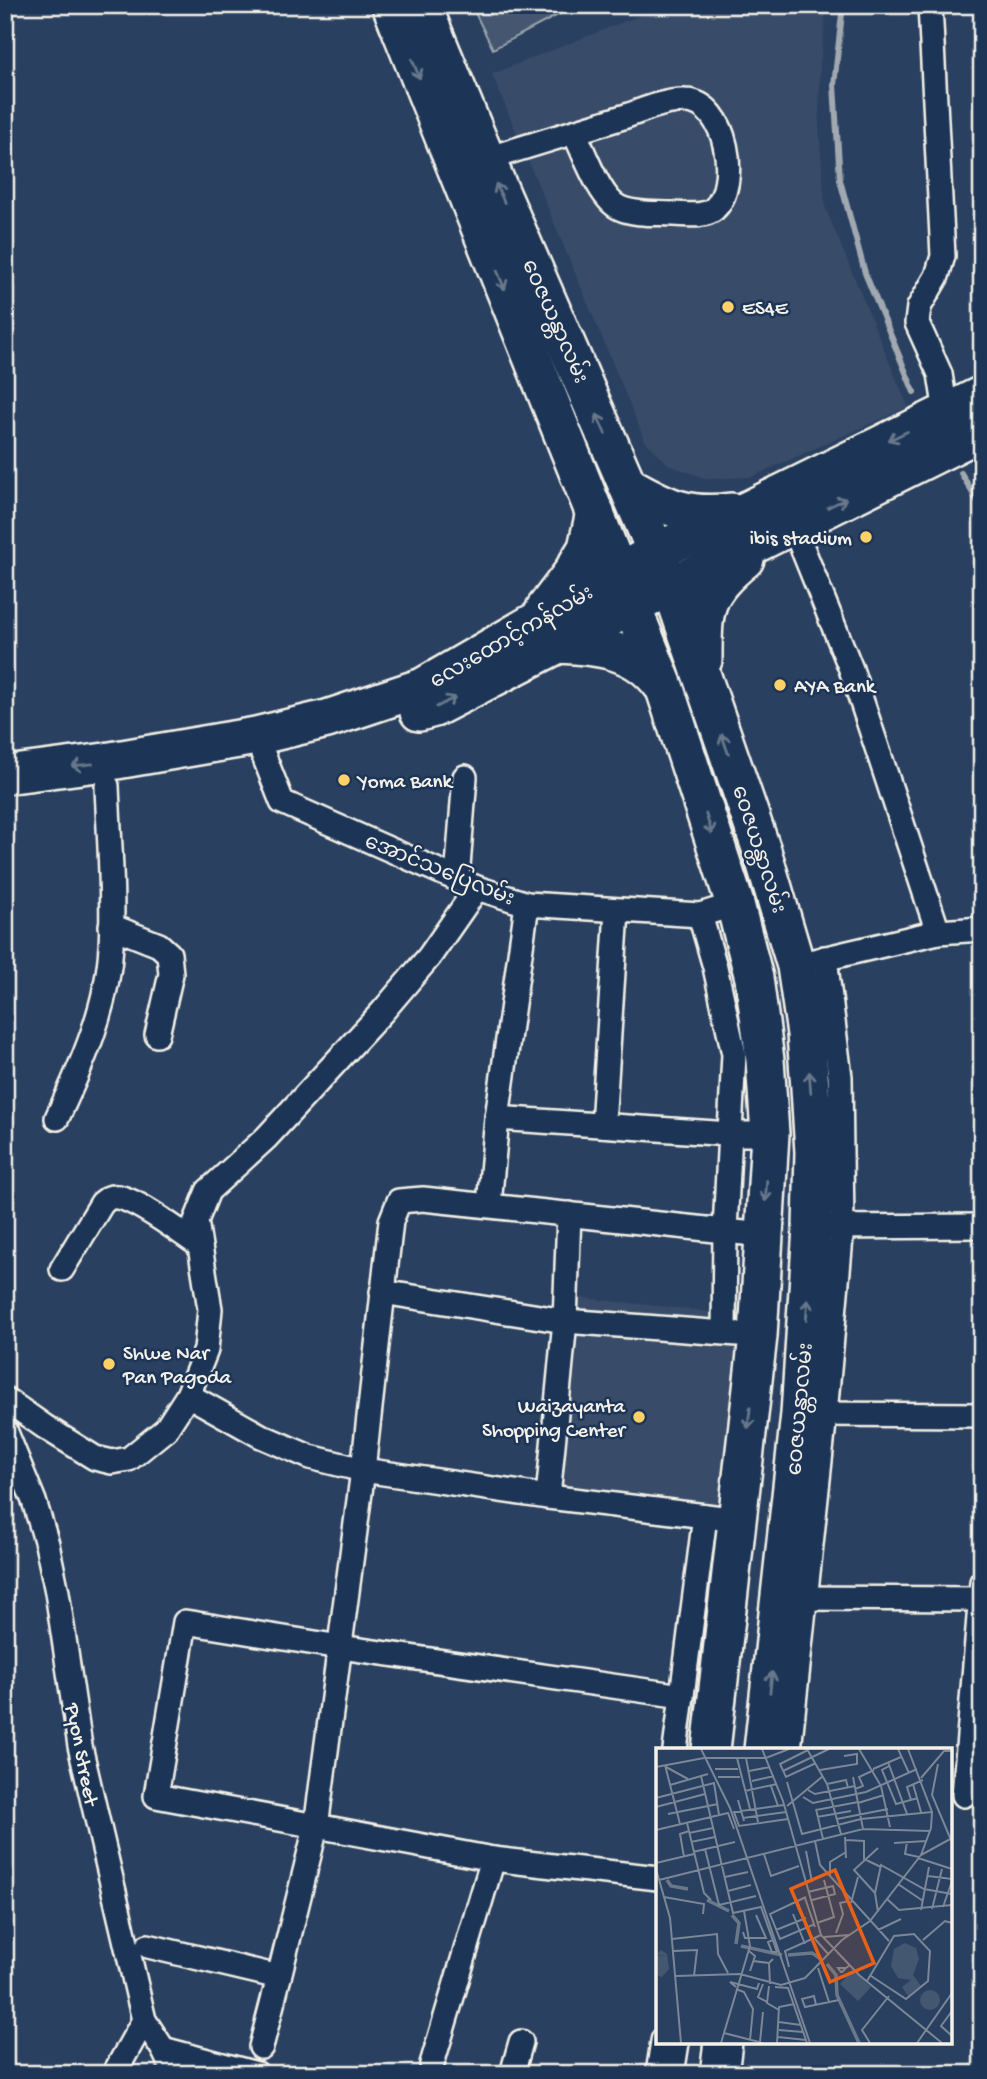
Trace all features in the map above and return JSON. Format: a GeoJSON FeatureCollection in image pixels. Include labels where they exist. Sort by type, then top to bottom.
{"type":"FeatureCollection","features":[{"type":"Feature","properties":{"kind":"main road","name":"ဝေဇယန္တာလမ်း"},"geometry":{"type":"LineString","coordinates":[[390,5],[664,689],[735,904],[754,978],[765,1059],[769,1144],[763,1235],[741,1334],[722,1518],[711,1748]]}},
{"type":"Feature","properties":{"kind":"main road","name":"ဝေဇယန္တာလမ်း"},"geometry":{"type":"LineString","coordinates":[[422,5],[657,551],[762,852],[811,962],[806,1034],[814,1152],[827,1227],[813,1414],[793,1598],[763,1748]]}},
{"type":"Feature","properties":{"kind":"main road","name":"လေးထောင့်ကန်လမ်း"},"geometry":{"type":"LineString","coordinates":[[626,590],[657,551],[750,509],[982,395]]}},
{"type":"Feature","properties":{"kind":"main road","name":"လေးထောင့်ကန်လမ်း"},"geometry":{"type":"LineString","coordinates":[[21,785],[107,786],[260,747],[327,719],[423,687],[548,631],[626,590],[671,586],[982,431]]}},
{"type":"Feature","properties":{"kind":"main road"},"geometry":{"type":"LineString","coordinates":[[629,486],[672,509],[706,515],[750,509]]}},
{"type":"Feature","properties":{"kind":"main road"},"geometry":{"type":"LineString","coordinates":[[595,512],[587,548],[570,576],[548,631],[614,649],[635,660],[655,676],[664,689]]}},
{"type":"Feature","properties":{"kind":"main road"},"geometry":{"type":"LineString","coordinates":[[703,679],[703,631],[708,602],[722,578],[785,530]]}},
{"type":"Feature","properties":{"kind":"main road","name":"လေးထောင့်ကန်လမ်း"},"geometry":{"type":"LineString","coordinates":[[21,785],[105,762],[260,747]]}},
{"type":"Feature","properties":{"kind":"main road"},"geometry":{"type":"LineString","coordinates":[[769,1144],[814,1152]]}},
{"type":"Feature","properties":{"kind":"main road"},"geometry":{"type":"LineString","coordinates":[[665,2074],[670,2044]]}},
{"type":"Feature","properties":{"kind":"main road"},"geometry":{"type":"LineString","coordinates":[[719,2074],[723,2044]]}},
{"type":"Feature","properties":{"kind":"street"},"geometry":{"type":"LineString","coordinates":[[930,5],[943,256],[937,276],[919,307],[917,324],[940,374],[946,412]]}},
{"type":"Feature","properties":{"kind":"street"},"geometry":{"type":"LineString","coordinates":[[486,159],[575,132],[674,102],[685,101],[703,104],[718,123],[724,141],[727,178],[721,198],[715,208],[698,215],[621,209],[607,197],[575,132]]}},
{"type":"Feature","properties":{"kind":"street"},"geometry":{"type":"LineString","coordinates":[[785,530],[851,668],[939,932]]}},
{"type":"Feature","properties":{"kind":"street","name":"အောင်သပြေလမ်း"},"geometry":{"type":"LineString","coordinates":[[260,747],[282,802],[467,884],[527,904],[700,915],[735,904]]}},
{"type":"Feature","properties":{"kind":"street"},"geometry":{"type":"LineString","coordinates":[[5,1399],[95,1458],[112,1462],[129,1460],[166,1429],[188,1395],[206,1350],[210,1309],[196,1221],[208,1191],[266,1138],[429,957],[467,884],[465,777]]}},
{"type":"Feature","properties":{"kind":"street"},"geometry":{"type":"LineString","coordinates":[[57,1118],[84,1062],[103,996],[111,947],[107,786]]}},
{"type":"Feature","properties":{"kind":"street"},"geometry":{"type":"LineString","coordinates":[[489,1205],[497,1118],[527,904]]}},
{"type":"Feature","properties":{"kind":"street"},"geometry":{"type":"LineString","coordinates":[[603,1125],[617,911]]}},
{"type":"Feature","properties":{"kind":"street"},"geometry":{"type":"LineString","coordinates":[[382,1292],[565,1321],[741,1334],[725,1230],[734,1054],[715,967],[700,915]]}},
{"type":"Feature","properties":{"kind":"street"},"geometry":{"type":"LineString","coordinates":[[111,926],[159,945],[169,954],[171,974],[157,1035]]}},
{"type":"Feature","properties":{"kind":"street"},"geometry":{"type":"LineString","coordinates":[[982,929],[939,932],[811,962],[840,1077],[827,1227],[982,1226]]}},
{"type":"Feature","properties":{"kind":"street"},"geometry":{"type":"LineString","coordinates":[[497,1118],[730,1134],[769,1144]]}},
{"type":"Feature","properties":{"kind":"street"},"geometry":{"type":"LineString","coordinates":[[62,1269],[108,1197],[131,1201],[199,1245]]}},
{"type":"Feature","properties":{"kind":"street"},"geometry":{"type":"LineString","coordinates":[[261,2047],[316,1827],[363,1470],[391,1221],[399,1201],[423,1199],[489,1205],[763,1235]]}},
{"type":"Feature","properties":{"kind":"street"},"geometry":{"type":"LineString","coordinates":[[548,1497],[565,1321],[569,1214]]}},
{"type":"Feature","properties":{"kind":"street"},"geometry":{"type":"LineString","coordinates":[[188,1395],[261,1436],[310,1457],[363,1470],[548,1497],[722,1518],[682,1696],[675,1748]]}},
{"type":"Feature","properties":{"kind":"street"},"geometry":{"type":"LineString","coordinates":[[813,1414],[982,1415]]}},
{"type":"Feature","properties":{"kind":"street","name":"Pyon Street"},"geometry":{"type":"LineString","coordinates":[[5,1430],[34,1501],[47,1544],[83,1758],[144,2020],[175,2074]]}},
{"type":"Feature","properties":{"kind":"street"},"geometry":{"type":"LineString","coordinates":[[789,1748],[793,1598],[981,1593],[965,1795]]}},
{"type":"Feature","properties":{"kind":"street"},"geometry":{"type":"LineString","coordinates":[[656,1878],[493,1859],[156,1796],[185,1622],[682,1696]]}},
{"type":"Feature","properties":{"kind":"street"},"geometry":{"type":"LineString","coordinates":[[432,2064],[493,1859]]}},
{"type":"Feature","properties":{"kind":"street"},"geometry":{"type":"LineString","coordinates":[[148,1946],[279,1977]]}},
{"type":"Feature","properties":{"kind":"street"},"geometry":{"type":"LineString","coordinates":[[114,2074],[144,2020]]}},
{"type":"Feature","properties":{"kind":"street"},"geometry":{"type":"LineString","coordinates":[[512,2074],[521,2042]]}},
{"type":"Feature","properties":{"kind":"street"},"geometry":{"type":"LineString","coordinates":[[163,2049],[257,2074]]}},
{"type":"Feature","properties":{"kind":"shaded area"},"geometry":{"type":"Polygon","coordinates":[[[471,5],[577,5],[493,49],[471,5]]]}},
{"type":"Feature","properties":{"kind":"shaded area","name":"ES4E"},"geometry":{"type":"Polygon","coordinates":[[[666,5],[827,5],[820,64],[819,127],[825,207],[908,407],[751,477],[707,479],[669,465],[645,441],[492,74],[666,5]]]}},
{"type":"Feature","properties":{"kind":"shaded area"},"geometry":{"type":"Polygon","coordinates":[[[556,1295],[741,1315],[717,1533],[536,1508],[556,1295]]]}},
{"type":"Feature","properties":{"kind":"waterway"},"geometry":{"type":"LineString","coordinates":[[843,5],[834,85],[840,180],[865,273],[914,392]]}},
{"type":"Feature","properties":{"kind":"waterway"},"geometry":{"type":"LineString","coordinates":[[961,473],[982,509]]}},
{"type":"Feature","properties":{"kind":"place","name":"ES4E"},"geometry":{"type":"Point","coordinates":[728,307]}},
{"type":"Feature","properties":{"kind":"place","name":"ibis stadium"},"geometry":{"type":"Point","coordinates":[866,537]}},
{"type":"Feature","properties":{"kind":"place","name":"AYA Bank"},"geometry":{"type":"Point","coordinates":[780,685]}},
{"type":"Feature","properties":{"kind":"place","name":"Yoma Bank"},"geometry":{"type":"Point","coordinates":[344,780]}},
{"type":"Feature","properties":{"kind":"place","name":"Shwe Nar Pan Pagoda"},"geometry":{"type":"Point","coordinates":[109,1364]}},
{"type":"Feature","properties":{"kind":"place","name":"Waizayanta Shopping Center"},"geometry":{"type":"Point","coordinates":[639,1417]}}]}
